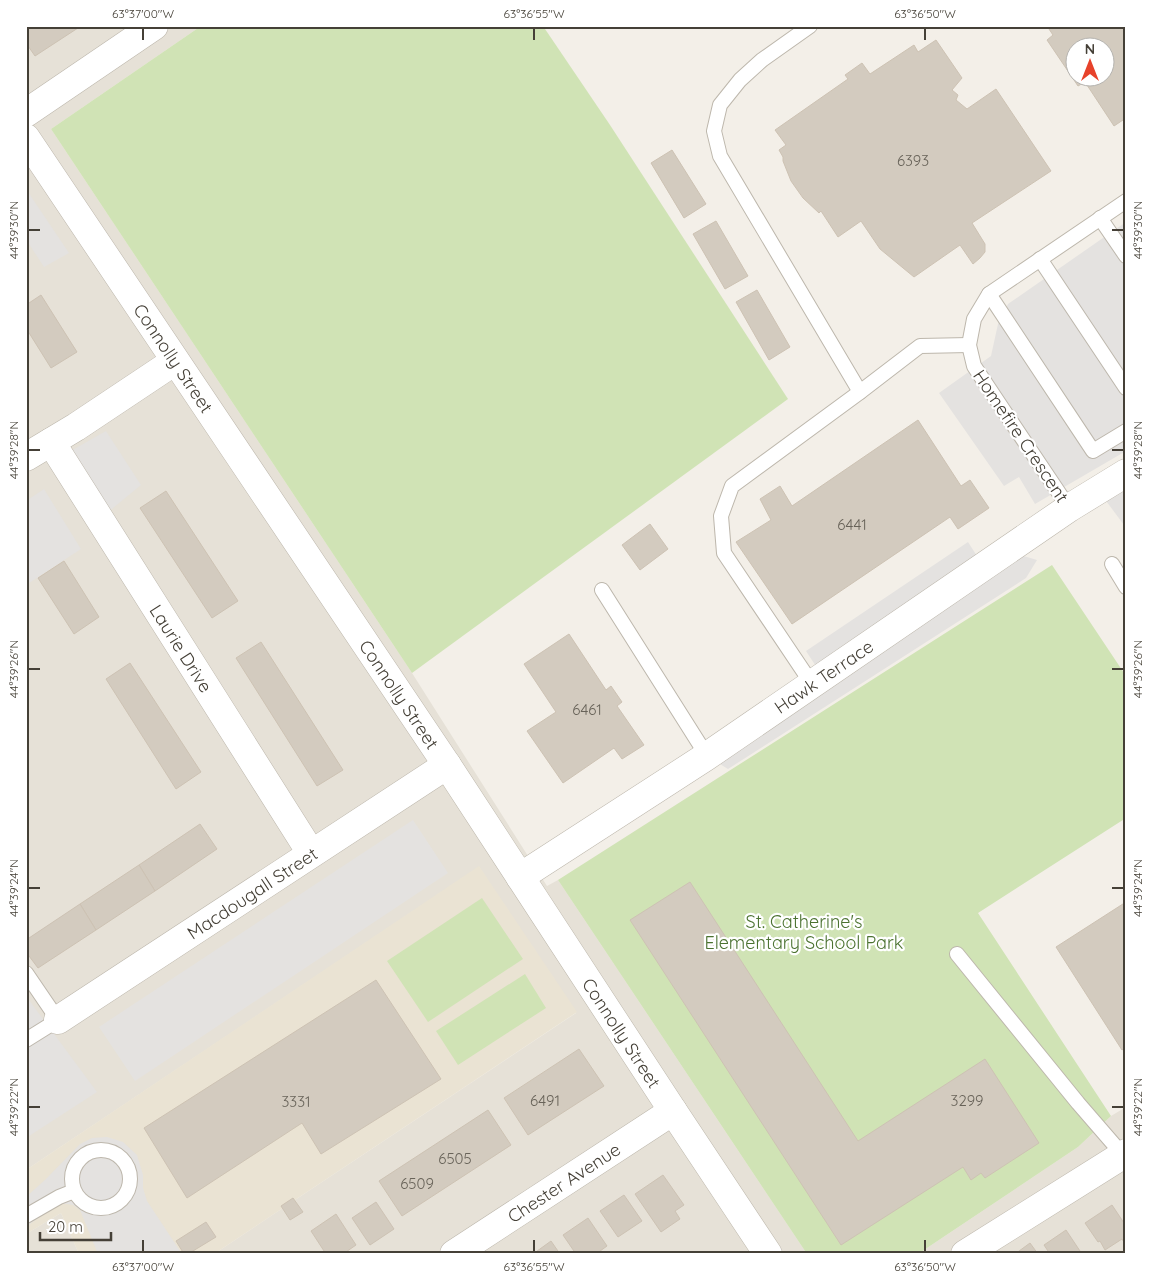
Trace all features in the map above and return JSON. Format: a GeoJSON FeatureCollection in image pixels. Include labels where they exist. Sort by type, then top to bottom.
{"type":"FeatureCollection","features":[{"type":"Feature","properties":{"kind":"street"},"geometry":{"type":"LineString","coordinates":[[26,113],[154,26]]}},
{"type":"Feature","properties":{"kind":"street","name":"Connolly Street"},"geometry":{"type":"LineString","coordinates":[[26,138],[446,765],[768,1254]]}},
{"type":"Feature","properties":{"kind":"street"},"geometry":{"type":"LineString","coordinates":[[26,457],[175,361]]}},
{"type":"Feature","properties":{"kind":"street","name":"Laurie Drive"},"geometry":{"type":"LineString","coordinates":[[51,442],[311,853]]}},
{"type":"Feature","properties":{"kind":"street","name":"Hawk Terrace"},"geometry":{"type":"LineString","coordinates":[[520,877],[707,756],[1069,508],[1126,473]]}},
{"type":"Feature","properties":{"kind":"street","name":"Macdougall Street"},"geometry":{"type":"LineString","coordinates":[[58,1020],[446,765]]}},
{"type":"Feature","properties":{"kind":"street","name":"Chester Avenue"},"geometry":{"type":"LineString","coordinates":[[454,1254],[673,1111]]}},
{"type":"Feature","properties":{"kind":"street"},"geometry":{"type":"LineString","coordinates":[[965,1254],[1124,1154]]}},
{"type":"Feature","properties":{"kind":"lane"},"geometry":{"type":"LineString","coordinates":[[810,26],[762,60],[740,80],[720,105],[714,132],[720,156],[860,392]]}},
{"type":"Feature","properties":{"kind":"lane","name":"Homefire Crescent"},"geometry":{"type":"LineString","coordinates":[[1069,508],[974,366],[969,345],[974,319],[988,294],[1126,201]]}},
{"type":"Feature","properties":{"kind":"lane"},"geometry":{"type":"LineString","coordinates":[[1100,218],[1126,256]]}},
{"type":"Feature","properties":{"kind":"lane"},"geometry":{"type":"LineString","coordinates":[[1040,259],[1126,388]]}},
{"type":"Feature","properties":{"kind":"lane"},"geometry":{"type":"LineString","coordinates":[[988,294],[1093,451],[1126,431]]}},
{"type":"Feature","properties":{"kind":"lane"},"geometry":{"type":"LineString","coordinates":[[812,684],[724,553],[721,516],[732,486],[920,346],[969,345]]}},
{"type":"Feature","properties":{"kind":"lane"},"geometry":{"type":"LineString","coordinates":[[1112,564],[1126,587]]}},
{"type":"Feature","properties":{"kind":"lane"},"geometry":{"type":"LineString","coordinates":[[602,590],[707,756]]}},
{"type":"Feature","properties":{"kind":"lane"},"geometry":{"type":"LineString","coordinates":[[957,954],[1078,1103],[1124,1154]]}},
{"type":"Feature","properties":{"kind":"lane"},"geometry":{"type":"LineString","coordinates":[[26,973],[58,1020],[26,1040]]}},
{"type":"Feature","properties":{"kind":"lane"},"geometry":{"type":"LineString","coordinates":[[92,1150],[112,1151],[126,1163],[130,1172],[131,1181],[123,1198],[107,1208],[88,1205],[74,1191],[72,1172],[76,1162],[92,1150]]}},
{"type":"Feature","properties":{"kind":"lane"},"geometry":{"type":"LineString","coordinates":[[26,1216],[59,1197],[74,1191]]}},
{"type":"Feature","properties":{"kind":"shaded area"},"geometry":{"type":"Polygon","coordinates":[[[26,26],[201,26],[51,129],[412,673],[547,886],[558,880],[807,1254],[214,1254],[576,1013],[479,867],[26,1170],[26,26]]]}},
{"type":"Feature","properties":{"kind":"shaded area"},"geometry":{"type":"Polygon","coordinates":[[[26,189],[69,253],[44,267],[29,244],[26,245],[26,189]]]}},
{"type":"Feature","properties":{"kind":"shaded area"},"geometry":{"type":"Polygon","coordinates":[[[1126,222],[1126,451],[1035,504],[1019,477],[1004,486],[939,393],[991,356],[998,324],[1008,304],[1126,222]]]}},
{"type":"Feature","properties":{"kind":"shaded area"},"geometry":{"type":"Polygon","coordinates":[[[106,431],[141,485],[107,513],[69,452],[106,431]]]}},
{"type":"Feature","properties":{"kind":"shaded area"},"geometry":{"type":"Polygon","coordinates":[[[1126,473],[1126,523],[1124,525],[1098,490],[1126,473]]]}},
{"type":"Feature","properties":{"kind":"shaded area"},"geometry":{"type":"Polygon","coordinates":[[[44,489],[81,549],[26,585],[26,501],[44,489]]]}},
{"type":"Feature","properties":{"kind":"shaded area"},"geometry":{"type":"Polygon","coordinates":[[[968,542],[984,567],[1007,551],[1037,560],[1026,578],[728,769],[707,756],[823,677],[806,651],[968,542]]]}},
{"type":"Feature","properties":{"kind":"shaded area"},"geometry":{"type":"Polygon","coordinates":[[[413,820],[448,873],[135,1081],[99,1027],[413,820]]]}},
{"type":"Feature","properties":{"kind":"shaded area"},"geometry":{"type":"Polygon","coordinates":[[[479,866],[577,1012],[214,1254],[79,1254],[61,1213],[26,1234],[26,1170],[479,866]]]}},
{"type":"Feature","properties":{"kind":"shaded area"},"geometry":{"type":"Polygon","coordinates":[[[26,996],[97,1092],[26,1138],[26,996]]]}},
{"type":"Feature","properties":{"kind":"shaded area"},"geometry":{"type":"Polygon","coordinates":[[[1126,1107],[1126,1254],[918,1254],[1078,1147],[1111,1116],[1126,1107]]]}},
{"type":"Feature","properties":{"kind":"shaded area"},"geometry":{"type":"Polygon","coordinates":[[[107,1137],[123,1142],[137,1155],[143,1175],[143,1188],[147,1201],[182,1254],[98,1254],[80,1210],[73,1205],[59,1204],[26,1227],[26,1197],[80,1144],[92,1138],[107,1137]]]}},
{"type":"Feature","properties":{"kind":"shaded area"},"geometry":{"type":"Polygon","coordinates":[[[61,1213],[79,1254],[26,1254],[26,1234],[61,1213]]]}},
{"type":"Feature","properties":{"kind":"green space"},"geometry":{"type":"Polygon","coordinates":[[[201,26],[543,26],[610,125],[788,399],[412,673],[51,129],[201,26]]]}},
{"type":"Feature","properties":{"kind":"green space","name":"St. Catherine's Elementary School Park"},"geometry":{"type":"Polygon","coordinates":[[[1052,565],[1126,676],[1126,818],[978,913],[1111,1116],[1078,1147],[918,1254],[807,1254],[558,880],[1052,565]]]}},
{"type":"Feature","properties":{"kind":"green space"},"geometry":{"type":"Polygon","coordinates":[[[482,898],[523,959],[428,1022],[387,961],[482,898]]]}},
{"type":"Feature","properties":{"kind":"green space"},"geometry":{"type":"Polygon","coordinates":[[[525,974],[546,1008],[458,1065],[436,1031],[525,974]]]}},
{"type":"Feature","properties":{"kind":"building"},"geometry":{"type":"Polygon","coordinates":[[[26,26],[81,26],[35,56],[26,43],[26,26]]]}},
{"type":"Feature","properties":{"kind":"building"},"geometry":{"type":"Polygon","coordinates":[[[1047,26],[1126,26],[1126,118],[1114,126],[1089,88],[1114,88],[1114,38],[1064,38],[1064,65],[1047,40],[1053,35],[1047,26]]]}},
{"type":"Feature","properties":{"kind":"building"},"geometry":{"type":"Polygon","coordinates":[[[936,40],[962,78],[952,90],[958,95],[956,100],[967,109],[996,89],[1051,171],[972,223],[985,244],[985,252],[973,264],[960,245],[914,277],[880,249],[861,221],[838,237],[821,211],[819,213],[803,198],[791,181],[779,150],[786,145],[775,130],[848,79],[845,75],[862,63],[870,74],[914,45],[918,52],[936,40]]]}},
{"type":"Feature","properties":{"kind":"building"},"geometry":{"type":"Polygon","coordinates":[[[672,150],[706,204],[684,218],[651,163],[672,150]]]}},
{"type":"Feature","properties":{"kind":"building"},"geometry":{"type":"Polygon","coordinates":[[[716,221],[748,276],[725,289],[693,234],[716,221]]]}},
{"type":"Feature","properties":{"kind":"building"},"geometry":{"type":"Polygon","coordinates":[[[757,290],[790,347],[769,360],[736,302],[757,290]]]}},
{"type":"Feature","properties":{"kind":"building"},"geometry":{"type":"Polygon","coordinates":[[[41,295],[77,352],[51,368],[26,328],[26,305],[41,295]]]}},
{"type":"Feature","properties":{"kind":"building"},"geometry":{"type":"Polygon","coordinates":[[[918,420],[961,486],[970,480],[989,508],[958,529],[950,517],[792,624],[736,542],[771,520],[760,499],[780,486],[792,506],[918,420]]]}},
{"type":"Feature","properties":{"kind":"building"},"geometry":{"type":"Polygon","coordinates":[[[166,491],[238,601],[212,618],[140,508],[166,491]]]}},
{"type":"Feature","properties":{"kind":"building"},"geometry":{"type":"Polygon","coordinates":[[[650,524],[668,549],[640,570],[622,545],[650,524]]]}},
{"type":"Feature","properties":{"kind":"building"},"geometry":{"type":"Polygon","coordinates":[[[64,561],[99,617],[74,634],[38,578],[64,561]]]}},
{"type":"Feature","properties":{"kind":"building"},"geometry":{"type":"Polygon","coordinates":[[[569,634],[606,690],[611,686],[622,702],[617,706],[644,745],[622,759],[614,748],[563,783],[527,731],[556,712],[524,664],[569,634]]]}},
{"type":"Feature","properties":{"kind":"building"},"geometry":{"type":"Polygon","coordinates":[[[261,642],[343,770],[317,786],[236,658],[261,642]]]}},
{"type":"Feature","properties":{"kind":"building"},"geometry":{"type":"Polygon","coordinates":[[[130,663],[201,772],[176,789],[106,679],[130,663]]]}},
{"type":"Feature","properties":{"kind":"building"},"geometry":{"type":"Polygon","coordinates":[[[200,824],[217,849],[155,891],[139,865],[200,824]]]}},
{"type":"Feature","properties":{"kind":"building"},"geometry":{"type":"Polygon","coordinates":[[[139,865],[155,891],[96,930],[80,904],[139,865]]]}},
{"type":"Feature","properties":{"kind":"building"},"geometry":{"type":"Polygon","coordinates":[[[690,882],[858,1141],[985,1059],[1039,1143],[985,1178],[981,1173],[971,1180],[963,1167],[841,1245],[630,920],[690,882]]]}},
{"type":"Feature","properties":{"kind":"building"},"geometry":{"type":"Polygon","coordinates":[[[1126,902],[1126,1047],[1122,1050],[1056,947],[1126,902]]]}},
{"type":"Feature","properties":{"kind":"building"},"geometry":{"type":"Polygon","coordinates":[[[80,904],[96,930],[38,968],[26,952],[26,940],[80,904]]]}},
{"type":"Feature","properties":{"kind":"building"},"geometry":{"type":"Polygon","coordinates":[[[376,980],[441,1079],[321,1154],[302,1123],[187,1198],[144,1128],[376,980]]]}},
{"type":"Feature","properties":{"kind":"building"},"geometry":{"type":"Polygon","coordinates":[[[579,1049],[604,1086],[528,1135],[504,1098],[579,1049]]]}},
{"type":"Feature","properties":{"kind":"building"},"geometry":{"type":"Polygon","coordinates":[[[488,1110],[511,1145],[402,1216],[379,1181],[488,1110]]]}},
{"type":"Feature","properties":{"kind":"building"},"geometry":{"type":"Polygon","coordinates":[[[663,1175],[684,1205],[675,1211],[680,1219],[661,1232],[635,1194],[663,1175]]]}},
{"type":"Feature","properties":{"kind":"building"},"geometry":{"type":"Polygon","coordinates":[[[624,1195],[642,1221],[618,1237],[600,1211],[624,1195]]]}},
{"type":"Feature","properties":{"kind":"building"},"geometry":{"type":"Polygon","coordinates":[[[293,1198],[303,1212],[290,1220],[281,1206],[293,1198]]]}},
{"type":"Feature","properties":{"kind":"building"},"geometry":{"type":"Polygon","coordinates":[[[376,1202],[394,1229],[370,1245],[352,1218],[376,1202]]]}},
{"type":"Feature","properties":{"kind":"building"},"geometry":{"type":"Polygon","coordinates":[[[1112,1205],[1126,1226],[1126,1245],[1122,1239],[1105,1250],[1085,1223],[1112,1205]]]}},
{"type":"Feature","properties":{"kind":"building"},"geometry":{"type":"Polygon","coordinates":[[[336,1214],[356,1245],[343,1254],[326,1254],[311,1231],[336,1214]]]}},
{"type":"Feature","properties":{"kind":"building"},"geometry":{"type":"Polygon","coordinates":[[[588,1218],[607,1246],[596,1254],[576,1254],[563,1235],[588,1218]]]}},
{"type":"Feature","properties":{"kind":"building"},"geometry":{"type":"Polygon","coordinates":[[[206,1222],[216,1237],[188,1254],[184,1254],[176,1241],[206,1222]]]}},
{"type":"Feature","properties":{"kind":"building"},"geometry":{"type":"Polygon","coordinates":[[[1066,1230],[1082,1254],[1050,1254],[1044,1245],[1066,1230]]]}},
{"type":"Feature","properties":{"kind":"building"},"geometry":{"type":"Polygon","coordinates":[[[551,1241],[560,1254],[533,1254],[551,1241]]]}},
{"type":"Feature","properties":{"kind":"building"},"geometry":{"type":"Polygon","coordinates":[[[1030,1243],[1038,1254],[1015,1254],[1030,1243]]]}}]}
